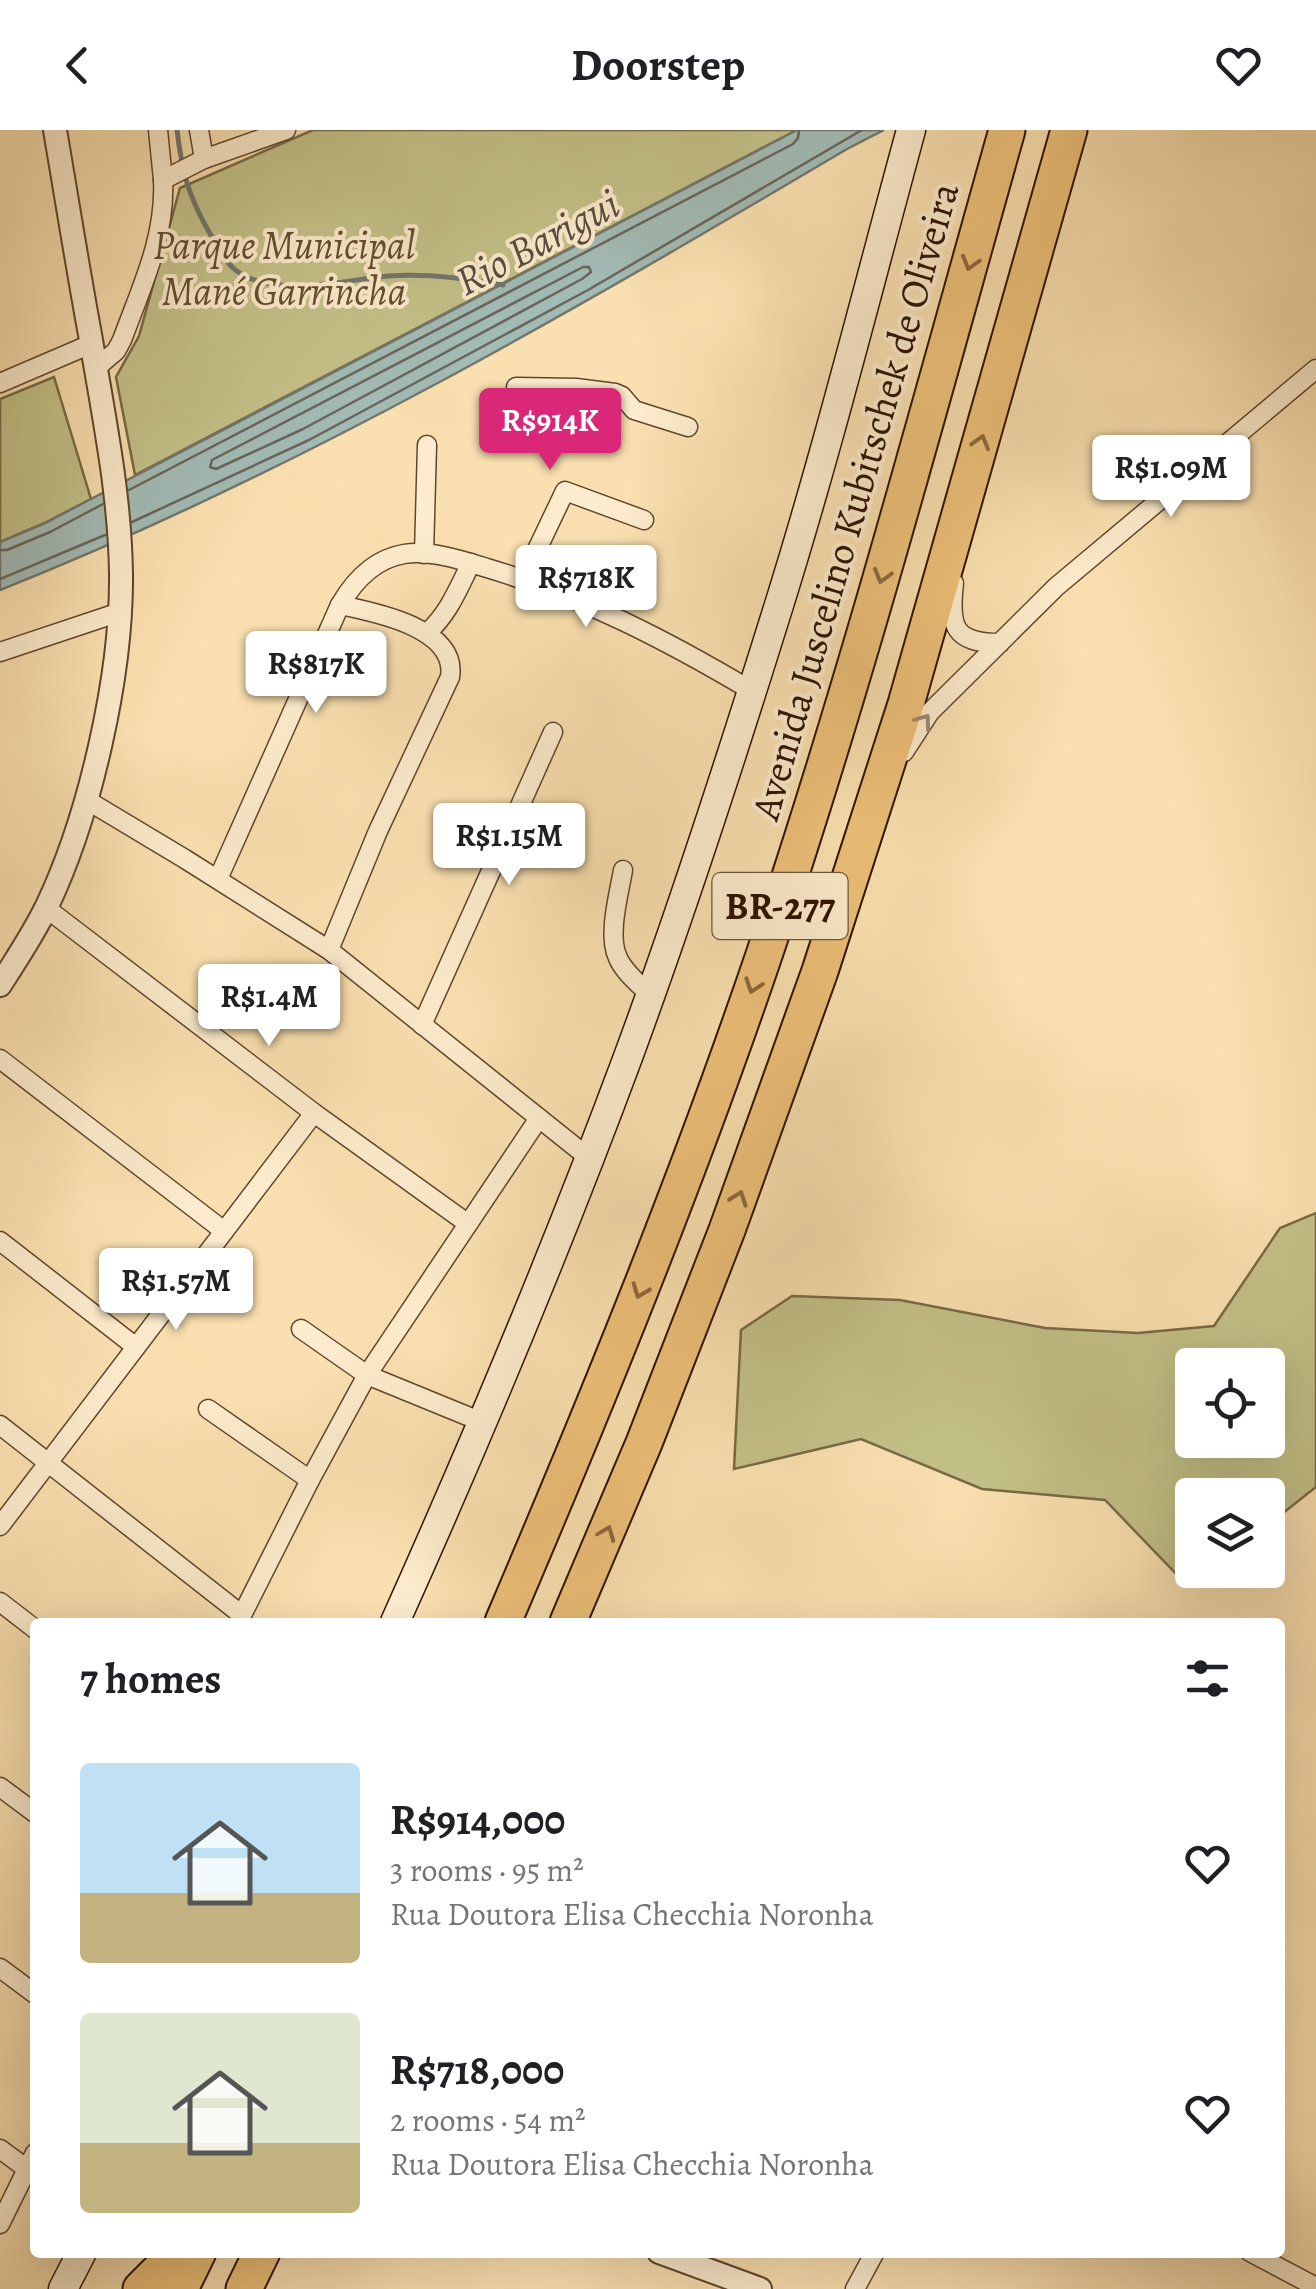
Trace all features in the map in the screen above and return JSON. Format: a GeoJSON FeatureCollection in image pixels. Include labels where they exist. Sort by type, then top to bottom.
{"type":"FeatureCollection","features":[{"type":"Feature","properties":{"kind":"highway","name":"Avenida Juscelino Kubitschek de Oliveira"},"geometry":{"type":"LineString","coordinates":[[506,1618],[655,1253],[763,957],[873,608],[1007,130]]}},
{"type":"Feature","properties":{"kind":"highway","name":"BR-277"},"geometry":{"type":"LineString","coordinates":[[570,1618],[644,1443],[727,1230],[820,971],[906,704],[1067,138]]}},
{"type":"Feature","properties":{"kind":"highway"},"geometry":{"type":"LineString","coordinates":[[141,2289],[172,2258]]}},
{"type":"Feature","properties":{"kind":"highway"},"geometry":{"type":"LineString","coordinates":[[180,2289],[195,2258]]}},
{"type":"Feature","properties":{"kind":"main road"},"geometry":{"type":"LineString","coordinates":[[396,1618],[482,1422],[650,995],[752,691],[808,508],[911,130]]}},
{"type":"Feature","properties":{"kind":"main road"},"geometry":{"type":"LineString","coordinates":[[63,2289],[79,2258]]}},
{"type":"Feature","properties":{"kind":"street"},"geometry":{"type":"LineString","coordinates":[[0,985],[46,908],[85,799],[109,698],[120,612],[112,462],[54,130]]}},
{"type":"Feature","properties":{"kind":"street"},"geometry":{"type":"LineString","coordinates":[[158,130],[183,170]]}},
{"type":"Feature","properties":{"kind":"street"},"geometry":{"type":"LineString","coordinates":[[96,368],[116,350],[129,322],[162,226],[164,203],[183,170],[198,130]]}},
{"type":"Feature","properties":{"kind":"street"},"geometry":{"type":"LineString","coordinates":[[183,170],[286,130]]}},
{"type":"Feature","properties":{"kind":"street"},"geometry":{"type":"LineString","coordinates":[[0,383],[91,344]]}},
{"type":"Feature","properties":{"kind":"street"},"geometry":{"type":"LineString","coordinates":[[874,804],[930,712],[1042,600],[1316,370]]}},
{"type":"Feature","properties":{"kind":"street"},"geometry":{"type":"LineString","coordinates":[[516,387],[615,393],[634,410],[688,427]]}},
{"type":"Feature","properties":{"kind":"street"},"geometry":{"type":"LineString","coordinates":[[424,554],[427,445]]}},
{"type":"Feature","properties":{"kind":"street"},"geometry":{"type":"LineString","coordinates":[[523,578],[565,492],[644,520]]}},
{"type":"Feature","properties":{"kind":"street"},"geometry":{"type":"LineString","coordinates":[[967,492],[953,616],[956,628],[965,638],[977,643],[1000,643]]}},
{"type":"Feature","properties":{"kind":"street"},"geometry":{"type":"LineString","coordinates":[[218,879],[340,605],[352,585],[385,560],[404,554],[424,554],[523,578],[662,639],[752,691]]}},
{"type":"Feature","properties":{"kind":"street"},"geometry":{"type":"LineString","coordinates":[[427,632],[451,606],[470,563]]}},
{"type":"Feature","properties":{"kind":"street"},"geometry":{"type":"LineString","coordinates":[[329,950],[378,831],[450,677],[450,662],[427,632],[393,618],[340,605]]}},
{"type":"Feature","properties":{"kind":"street"},"geometry":{"type":"LineString","coordinates":[[0,652],[120,612]]}},
{"type":"Feature","properties":{"kind":"street"},"geometry":{"type":"LineString","coordinates":[[422,1025],[553,732]]}},
{"type":"Feature","properties":{"kind":"street"},"geometry":{"type":"LineString","coordinates":[[85,799],[329,950],[589,1158]]}},
{"type":"Feature","properties":{"kind":"street"},"geometry":{"type":"LineString","coordinates":[[623,870],[613,939],[616,956],[650,995]]}},
{"type":"Feature","properties":{"kind":"street"},"geometry":{"type":"LineString","coordinates":[[46,908],[467,1223]]}},
{"type":"Feature","properties":{"kind":"street"},"geometry":{"type":"LineString","coordinates":[[0,1060],[224,1231]]}},
{"type":"Feature","properties":{"kind":"street"},"geometry":{"type":"LineString","coordinates":[[0,1526],[314,1112]]}},
{"type":"Feature","properties":{"kind":"street"},"geometry":{"type":"LineString","coordinates":[[0,1425],[242,1615],[368,1376],[539,1118]]}},
{"type":"Feature","properties":{"kind":"street"},"geometry":{"type":"LineString","coordinates":[[0,1242],[136,1347]]}},
{"type":"Feature","properties":{"kind":"street"},"geometry":{"type":"LineString","coordinates":[[300,1330],[368,1376],[482,1422]]}},
{"type":"Feature","properties":{"kind":"street"},"geometry":{"type":"LineString","coordinates":[[208,1410],[310,1480]]}},
{"type":"Feature","properties":{"kind":"street"},"geometry":{"type":"LineString","coordinates":[[0,1602],[30,1625]]}},
{"type":"Feature","properties":{"kind":"street"},"geometry":{"type":"LineString","coordinates":[[0,1787],[30,1810]]}},
{"type":"Feature","properties":{"kind":"street"},"geometry":{"type":"LineString","coordinates":[[0,1968],[30,1990]]}},
{"type":"Feature","properties":{"kind":"street"},"geometry":{"type":"LineString","coordinates":[[0,2149],[30,2161]]}},
{"type":"Feature","properties":{"kind":"street"},"geometry":{"type":"LineString","coordinates":[[0,2224],[30,2163]]}},
{"type":"Feature","properties":{"kind":"street"},"geometry":{"type":"LineString","coordinates":[[675,2258],[760,2289]]}},
{"type":"Feature","properties":{"kind":"street"},"geometry":{"type":"LineString","coordinates":[[855,2289],[872,2258]]}},
{"type":"Feature","properties":{"kind":"street"},"geometry":{"type":"LineString","coordinates":[[1261,2258],[1316,2287]]}},
{"type":"Feature","properties":{"kind":"green space","name":"Parque Municipal Mané Garrincha"},"geometry":{"type":"Polygon","coordinates":[[[313,130],[797,130],[135,475],[116,377],[139,336],[180,188],[313,130]]]}},
{"type":"Feature","properties":{"kind":"green space"},"geometry":{"type":"Polygon","coordinates":[[[54,377],[91,499],[0,542],[0,399],[54,377]]]}},
{"type":"Feature","properties":{"kind":"green space"},"geometry":{"type":"Polygon","coordinates":[[[1316,1213],[1316,1487],[1285,1512],[1285,1478],[1175,1478],[1175,1573],[1105,1500],[982,1489],[861,1439],[734,1469],[741,1330],[792,1296],[900,1300],[1045,1328],[1138,1333],[1214,1326],[1280,1228],[1316,1213]]]}},
{"type":"Feature","properties":{"kind":"water"},"geometry":{"type":"Polygon","coordinates":[[[797,130],[884,130],[432,386],[219,494],[0,590],[0,542],[45,523],[797,130]]]}},
{"type":"Feature","properties":{"kind":"waterway","name":"Rio Barigui"},"geometry":{"type":"LineString","coordinates":[[177,130],[184,171],[196,206],[224,258],[245,276],[305,286],[417,275],[503,285]]}}]}
